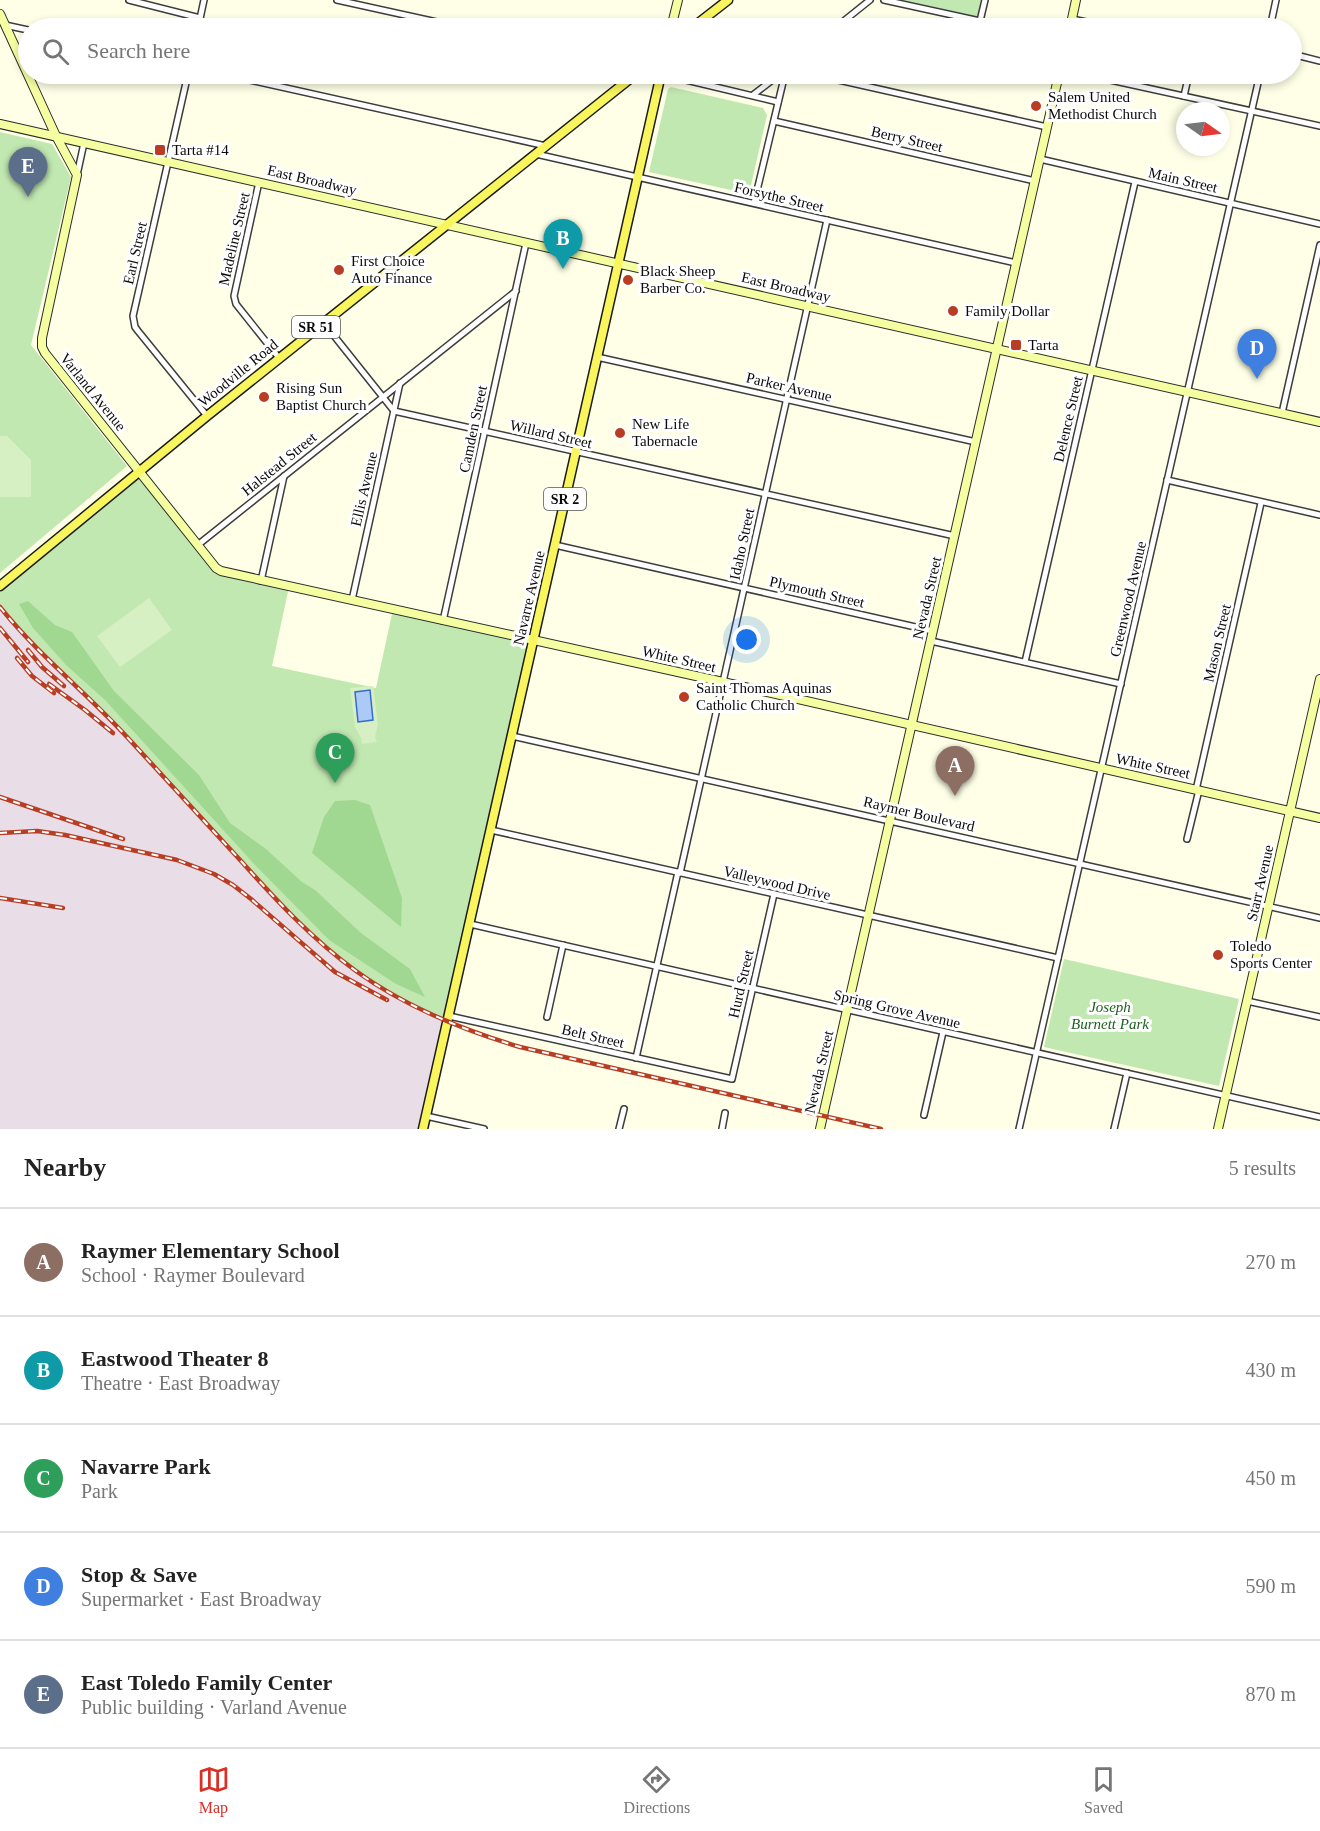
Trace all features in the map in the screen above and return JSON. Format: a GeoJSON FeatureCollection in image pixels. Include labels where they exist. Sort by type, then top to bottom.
{"type":"FeatureCollection","features":[{"type":"Feature","properties":{"kind":"main road"},"geometry":{"type":"LineString","coordinates":[[705,18],[728,0]]}},
{"type":"Feature","properties":{"kind":"main road","name":"Woodville Road"},"geometry":{"type":"LineString","coordinates":[[0,586],[279,357],[624,84]]}},
{"type":"Feature","properties":{"kind":"main road","name":"Navarre Avenue"},"geometry":{"type":"LineString","coordinates":[[423,1129],[659,84]]}},
{"type":"Feature","properties":{"kind":"street"},"geometry":{"type":"LineString","coordinates":[[129,0],[153,3],[200,18],[204,0]]}},
{"type":"Feature","properties":{"kind":"street"},"geometry":{"type":"LineString","coordinates":[[337,0],[419,18]]}},
{"type":"Feature","properties":{"kind":"street"},"geometry":{"type":"LineString","coordinates":[[674,18],[678,0]]}},
{"type":"Feature","properties":{"kind":"street"},"geometry":{"type":"LineString","coordinates":[[848,18],[870,0]]}},
{"type":"Feature","properties":{"kind":"street"},"geometry":{"type":"LineString","coordinates":[[884,0],[966,18]]}},
{"type":"Feature","properties":{"kind":"street"},"geometry":{"type":"LineString","coordinates":[[981,18],[985,0]]}},
{"type":"Feature","properties":{"kind":"street"},"geometry":{"type":"LineString","coordinates":[[1072,18],[1076,0]]}},
{"type":"Feature","properties":{"kind":"street"},"geometry":{"type":"LineString","coordinates":[[1272,18],[1276,0]]}},
{"type":"Feature","properties":{"kind":"street"},"geometry":{"type":"LineString","coordinates":[[0,14],[18,53]]}},
{"type":"Feature","properties":{"kind":"street"},"geometry":{"type":"LineString","coordinates":[[5,25],[18,28]]}},
{"type":"Feature","properties":{"kind":"street"},"geometry":{"type":"LineString","coordinates":[[1302,56],[1320,61]]}},
{"type":"Feature","properties":{"kind":"street"},"geometry":{"type":"LineString","coordinates":[[32,84],[76,175]]}},
{"type":"Feature","properties":{"kind":"street","name":"Earl Street"},"geometry":{"type":"LineString","coordinates":[[186,84],[133,316],[138,331],[207,416]]}},
{"type":"Feature","properties":{"kind":"street"},"geometry":{"type":"LineString","coordinates":[[268,84],[546,146]]}},
{"type":"Feature","properties":{"kind":"street"},"geometry":{"type":"LineString","coordinates":[[705,84],[778,102]]}},
{"type":"Feature","properties":{"kind":"street"},"geometry":{"type":"LineString","coordinates":[[753,95],[767,84]]}},
{"type":"Feature","properties":{"kind":"street"},"geometry":{"type":"LineString","coordinates":[[754,204],[782,84]]}},
{"type":"Feature","properties":{"kind":"street"},"geometry":{"type":"LineString","coordinates":[[856,84],[1047,127]]}},
{"type":"Feature","properties":{"kind":"street","name":"Nevada Street"},"geometry":{"type":"LineString","coordinates":[[820,1129],[1057,84]]}},
{"type":"Feature","properties":{"kind":"street"},"geometry":{"type":"LineString","coordinates":[[1129,84],[1320,126]]}},
{"type":"Feature","properties":{"kind":"street"},"geometry":{"type":"LineString","coordinates":[[1184,96],[1187,84]]}},
{"type":"Feature","properties":{"kind":"street","name":"Greenwood Avenue"},"geometry":{"type":"LineString","coordinates":[[1019,1129],[1258,84]]}},
{"type":"Feature","properties":{"kind":"street","name":"Berry Street"},"geometry":{"type":"LineString","coordinates":[[774,121],[1035,181]]}},
{"type":"Feature","properties":{"kind":"street","name":"East Broadway"},"geometry":{"type":"LineString","coordinates":[[0,124],[1320,422]]}},
{"type":"Feature","properties":{"kind":"street","name":"Varland Avenue"},"geometry":{"type":"LineString","coordinates":[[84,143],[42,338],[42,347],[211,561]]}},
{"type":"Feature","properties":{"kind":"street","name":"Forsythe Street"},"geometry":{"type":"LineString","coordinates":[[536,154],[1017,263]]}},
{"type":"Feature","properties":{"kind":"street","name":"Main Street"},"geometry":{"type":"LineString","coordinates":[[1040,159],[1320,224]]}},
{"type":"Feature","properties":{"kind":"street","name":"Madeline Street"},"geometry":{"type":"LineString","coordinates":[[259,182],[234,296],[236,304],[279,357]]}},
{"type":"Feature","properties":{"kind":"street","name":"Delence Street"},"geometry":{"type":"LineString","coordinates":[[1025,662],[1135,182]]}},
{"type":"Feature","properties":{"kind":"street","name":"Idaho Street"},"geometry":{"type":"LineString","coordinates":[[636,1058],[702,778],[827,220]]}},
{"type":"Feature","properties":{"kind":"street","name":"Camden Street"},"geometry":{"type":"LineString","coordinates":[[443,621],[526,243]]}},
{"type":"Feature","properties":{"kind":"street"},"geometry":{"type":"LineString","coordinates":[[1282,413],[1320,245]]}},
{"type":"Feature","properties":{"kind":"street","name":"Halstead Street"},"geometry":{"type":"LineString","coordinates":[[199,544],[516,291]]}},
{"type":"Feature","properties":{"kind":"street"},"geometry":{"type":"LineString","coordinates":[[323,322],[394,411]]}},
{"type":"Feature","properties":{"kind":"street","name":"Parker Avenue"},"geometry":{"type":"LineString","coordinates":[[597,357],[976,442]]}},
{"type":"Feature","properties":{"kind":"street","name":"Ellis Avenue"},"geometry":{"type":"LineString","coordinates":[[352,600],[400,383]]}},
{"type":"Feature","properties":{"kind":"street","name":"Willard Street"},"geometry":{"type":"LineString","coordinates":[[394,411],[955,536]]}},
{"type":"Feature","properties":{"kind":"street"},"geometry":{"type":"LineString","coordinates":[[261,580],[284,476]]}},
{"type":"Feature","properties":{"kind":"street"},"geometry":{"type":"LineString","coordinates":[[1167,480],[1320,515]]}},
{"type":"Feature","properties":{"kind":"street","name":"Mason Street"},"geometry":{"type":"LineString","coordinates":[[1187,839],[1262,503]]}},
{"type":"Feature","properties":{"kind":"street","name":"Plymouth Street"},"geometry":{"type":"LineString","coordinates":[[555,545],[933,631]]}},
{"type":"Feature","properties":{"kind":"street","name":"White Street"},"geometry":{"type":"LineString","coordinates":[[211,561],[221,571],[1320,818]]}},
{"type":"Feature","properties":{"kind":"street"},"geometry":{"type":"LineString","coordinates":[[931,641],[1121,684]]}},
{"type":"Feature","properties":{"kind":"street","name":"Starr Avenue"},"geometry":{"type":"LineString","coordinates":[[1218,1129],[1290,811],[1316,717],[1320,679]]}},
{"type":"Feature","properties":{"kind":"street","name":"Raymer Boulevard"},"geometry":{"type":"LineString","coordinates":[[512,736],[1320,918]]}},
{"type":"Feature","properties":{"kind":"street","name":"Valleywood Drive"},"geometry":{"type":"LineString","coordinates":[[491,830],[1058,958]]}},
{"type":"Feature","properties":{"kind":"street","name":"Hurd Street"},"geometry":{"type":"LineString","coordinates":[[732,1079],[774,894]]}},
{"type":"Feature","properties":{"kind":"street","name":"Spring Grove Avenue"},"geometry":{"type":"LineString","coordinates":[[470,924],[1320,1117]]}},
{"type":"Feature","properties":{"kind":"street"},"geometry":{"type":"LineString","coordinates":[[547,1017],[563,945]]}},
{"type":"Feature","properties":{"kind":"street"},"geometry":{"type":"LineString","coordinates":[[1247,1000],[1320,1017]]}},
{"type":"Feature","properties":{"kind":"street","name":"Belt Street"},"geometry":{"type":"LineString","coordinates":[[449,1016],[732,1079]]}},
{"type":"Feature","properties":{"kind":"street"},"geometry":{"type":"LineString","coordinates":[[924,1115],[943,1032]]}},
{"type":"Feature","properties":{"kind":"street"},"geometry":{"type":"LineString","coordinates":[[1114,1129],[1126,1073]]}},
{"type":"Feature","properties":{"kind":"street"},"geometry":{"type":"LineString","coordinates":[[619,1129],[624,1108]]}},
{"type":"Feature","properties":{"kind":"street"},"geometry":{"type":"LineString","coordinates":[[722,1129],[725,1113]]}},
{"type":"Feature","properties":{"kind":"street"},"geometry":{"type":"LineString","coordinates":[[426,1116],[484,1129]]}},
{"type":"Feature","properties":{"kind":"shaded area"},"geometry":{"type":"Polygon","coordinates":[[[0,606],[20,631],[114,723],[223,842],[324,945],[377,985],[448,1021],[423,1129],[0,1129],[0,606]]]}},
{"type":"Feature","properties":{"kind":"green space"},"geometry":{"type":"Polygon","coordinates":[[[902,0],[981,0],[978,17],[902,0]]]}},
{"type":"Feature","properties":{"kind":"green space"},"geometry":{"type":"Polygon","coordinates":[[[671,87],[763,108],[767,115],[749,194],[649,172],[668,89],[671,87]]]}},
{"type":"Feature","properties":{"kind":"green space"},"geometry":{"type":"Polygon","coordinates":[[[0,132],[52,144],[71,177],[31,345],[127,466],[0,573],[0,132]]]}},
{"type":"Feature","properties":{"kind":"green space"},"geometry":{"type":"Polygon","coordinates":[[[0,436],[7,436],[31,460],[31,497],[0,497],[0,436]]]}},
{"type":"Feature","properties":{"kind":"green space"},"geometry":{"type":"Polygon","coordinates":[[[139,471],[216,568],[289,587],[272,666],[376,688],[393,609],[534,640],[448,1021],[405,1001],[357,972],[324,945],[269,892],[114,723],[20,631],[0,606],[0,586],[139,471]]]}},
{"type":"Feature","properties":{"kind":"green space"},"geometry":{"type":"Polygon","coordinates":[[[149,598],[172,630],[120,667],[97,636],[149,598]]]}},
{"type":"Feature","properties":{"kind":"green space"},"geometry":{"type":"Polygon","coordinates":[[[28,601],[55,625],[72,632],[114,691],[199,775],[230,823],[266,849],[302,882],[315,890],[361,933],[410,969],[425,997],[396,984],[329,940],[255,865],[105,700],[66,665],[33,628],[19,604],[28,601]]]}},
{"type":"Feature","properties":{"kind":"green space"},"geometry":{"type":"Polygon","coordinates":[[[373,686],[378,724],[375,737],[377,742],[362,744],[355,727],[350,688],[373,686]]]}},
{"type":"Feature","properties":{"kind":"green space"},"geometry":{"type":"Polygon","coordinates":[[[355,800],[370,805],[402,898],[401,927],[312,853],[324,817],[335,801],[355,800]]]}},
{"type":"Feature","properties":{"kind":"green space","name":"Joseph Burnett Park"},"geometry":{"type":"Polygon","coordinates":[[[1064,959],[1239,999],[1219,1086],[1044,1047],[1064,959]]]}},
{"type":"Feature","properties":{"kind":"water"},"geometry":{"type":"Polygon","coordinates":[[[370,690],[373,720],[358,722],[355,692],[370,690]]]}},
{"type":"Feature","properties":{"kind":"railway"},"geometry":{"type":"LineString","coordinates":[[0,607],[30,641],[127,737],[295,919],[340,959],[374,984],[435,1016],[520,1047],[881,1129]]}},
{"type":"Feature","properties":{"kind":"railway"},"geometry":{"type":"LineString","coordinates":[[0,628],[28,662]]}},
{"type":"Feature","properties":{"kind":"railway"},"geometry":{"type":"LineString","coordinates":[[28,650],[42,667],[64,686]]}},
{"type":"Feature","properties":{"kind":"railway"},"geometry":{"type":"LineString","coordinates":[[17,658],[32,676],[54,693]]}},
{"type":"Feature","properties":{"kind":"railway"},"geometry":{"type":"LineString","coordinates":[[49,684],[113,733]]}},
{"type":"Feature","properties":{"kind":"railway"},"geometry":{"type":"LineString","coordinates":[[0,797],[123,839]]}},
{"type":"Feature","properties":{"kind":"railway"},"geometry":{"type":"LineString","coordinates":[[0,833],[37,831],[65,835],[177,860],[214,874],[251,899],[335,972],[387,1000]]}},
{"type":"Feature","properties":{"kind":"railway"},"geometry":{"type":"LineString","coordinates":[[0,898],[63,908]]}},
{"type":"Feature","properties":{"kind":"place","name":"Salem United Methodist Church"},"geometry":{"type":"Point","coordinates":[1036,106]}},
{"type":"Feature","properties":{"kind":"place","name":"Tarta #14"},"geometry":{"type":"Point","coordinates":[160,150]}},
{"type":"Feature","properties":{"kind":"place","name":"East Toledo Family Center"},"geometry":{"type":"Point","coordinates":[28,197]}},
{"type":"Feature","properties":{"kind":"place","name":"Eastwood Theater 8"},"geometry":{"type":"Point","coordinates":[563,269]}},
{"type":"Feature","properties":{"kind":"place","name":"First Choice Auto Finance"},"geometry":{"type":"Point","coordinates":[339,270]}},
{"type":"Feature","properties":{"kind":"place","name":"Black Sheep Barber Co."},"geometry":{"type":"Point","coordinates":[628,280]}},
{"type":"Feature","properties":{"kind":"place","name":"Family Dollar"},"geometry":{"type":"Point","coordinates":[953,311]}},
{"type":"Feature","properties":{"kind":"place","name":"Tarta"},"geometry":{"type":"Point","coordinates":[1016,345]}},
{"type":"Feature","properties":{"kind":"place","name":"Stop & Save"},"geometry":{"type":"Point","coordinates":[1257,379]}},
{"type":"Feature","properties":{"kind":"place","name":"Rising Sun Baptist Church"},"geometry":{"type":"Point","coordinates":[264,397]}},
{"type":"Feature","properties":{"kind":"place","name":"New Life Tabernacle"},"geometry":{"type":"Point","coordinates":[620,433]}},
{"type":"Feature","properties":{"kind":"place","name":"Saint Thomas Aquinas Catholic Church"},"geometry":{"type":"Point","coordinates":[684,697]}},
{"type":"Feature","properties":{"kind":"place","name":"Navarre Park"},"geometry":{"type":"Point","coordinates":[335,783]}},
{"type":"Feature","properties":{"kind":"place","name":"Raymer Elementary School"},"geometry":{"type":"Point","coordinates":[955,796]}},
{"type":"Feature","properties":{"kind":"place","name":"Toledo Sports Center"},"geometry":{"type":"Point","coordinates":[1218,955]}}]}
